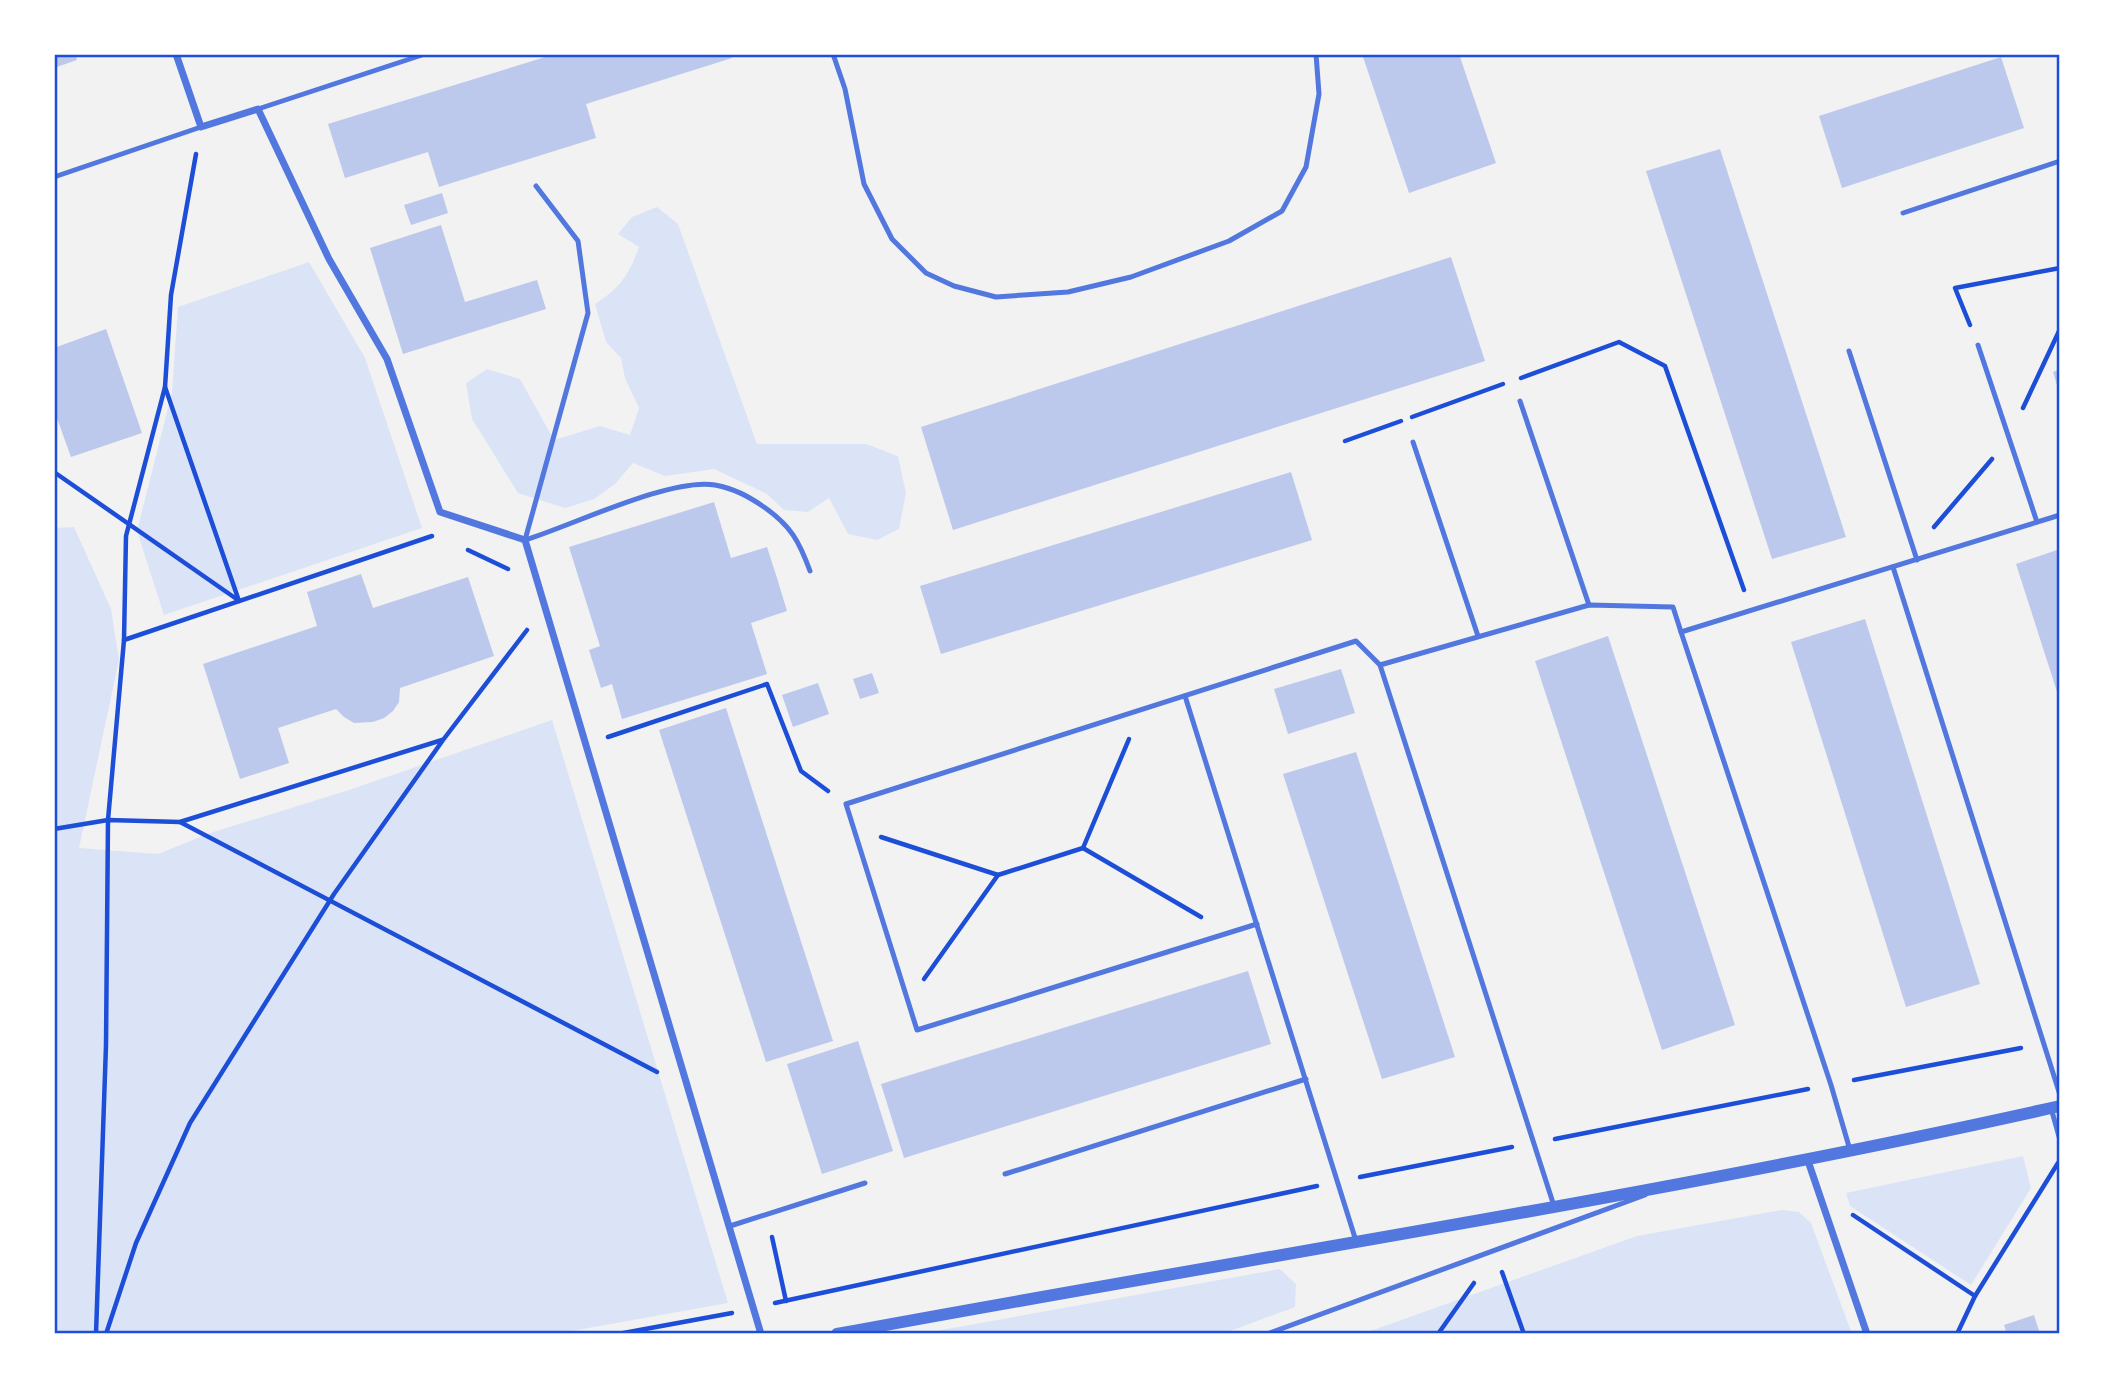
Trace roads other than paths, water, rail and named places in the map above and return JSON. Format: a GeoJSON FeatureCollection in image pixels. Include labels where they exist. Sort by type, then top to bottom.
{"type":"FeatureCollection","features":[{"type":"Feature","properties":{"kind":"street"},"geometry":{"type":"LineString","coordinates":[[176,54],[201,127],[258,108],[328,259],[387,359],[440,512],[525,540],[761,1334]]}},
{"type":"Feature","properties":{"kind":"street"},"geometry":{"type":"LineString","coordinates":[[837,1334],[1680,1183],[2056,1107]]}},
{"type":"Feature","properties":{"kind":"street"},"geometry":{"type":"LineString","coordinates":[[1807,1158],[1867,1334]]}},
{"type":"Feature","properties":{"kind":"lane"},"geometry":{"type":"LineString","coordinates":[[258,108],[425,54]]}},
{"type":"Feature","properties":{"kind":"lane"},"geometry":{"type":"LineString","coordinates":[[833,54],[845,89],[864,184],[892,239],[926,273],[954,286],[996,296],[1068,292],[1131,277],[1229,241],[1282,211],[1306,167],[1319,94],[1316,54]]}},
{"type":"Feature","properties":{"kind":"lane"},"geometry":{"type":"LineString","coordinates":[[54,177],[201,127]]}},
{"type":"Feature","properties":{"kind":"lane"},"geometry":{"type":"LineString","coordinates":[[1903,213],[2060,161]]}},
{"type":"Feature","properties":{"kind":"lane"},"geometry":{"type":"LineString","coordinates":[[525,540],[588,313],[578,241],[536,186]]}},
{"type":"Feature","properties":{"kind":"lane"},"geometry":{"type":"LineString","coordinates":[[1978,345],[2037,522]]}},
{"type":"Feature","properties":{"kind":"lane"},"geometry":{"type":"LineString","coordinates":[[1849,351],[1917,560]]}},
{"type":"Feature","properties":{"kind":"lane"},"geometry":{"type":"LineString","coordinates":[[1520,401],[1589,604]]}},
{"type":"Feature","properties":{"kind":"lane"},"geometry":{"type":"LineString","coordinates":[[1413,442],[1478,636]]}},
{"type":"Feature","properties":{"kind":"lane"},"geometry":{"type":"LineString","coordinates":[[525,540],[625,503],[677,488],[713,485],[743,493],[775,515],[799,542],[810,571]]}},
{"type":"Feature","properties":{"kind":"lane"},"geometry":{"type":"LineString","coordinates":[[1681,632],[2060,515]]}},
{"type":"Feature","properties":{"kind":"lane"},"geometry":{"type":"LineString","coordinates":[[1894,567],[2060,1095]]}},
{"type":"Feature","properties":{"kind":"lane"},"geometry":{"type":"LineString","coordinates":[[1380,664],[1589,604],[1673,607],[1827,1072],[1850,1150]]}},
{"type":"Feature","properties":{"kind":"lane"},"geometry":{"type":"LineString","coordinates":[[1257,924],[917,1030],[846,804],[1356,641],[1380,664],[1554,1206]]}},
{"type":"Feature","properties":{"kind":"lane"},"geometry":{"type":"LineString","coordinates":[[1185,696],[1356,1241]]}},
{"type":"Feature","properties":{"kind":"lane"},"geometry":{"type":"LineString","coordinates":[[1004,1174],[1306,1079]]}},
{"type":"Feature","properties":{"kind":"lane"},"geometry":{"type":"LineString","coordinates":[[2056,1107],[2060,1140]]}},
{"type":"Feature","properties":{"kind":"lane"},"geometry":{"type":"LineString","coordinates":[[730,1226],[865,1183]]}},
{"type":"Feature","properties":{"kind":"lane"},"geometry":{"type":"LineString","coordinates":[[1267,1334],[1680,1183]]}}]}
